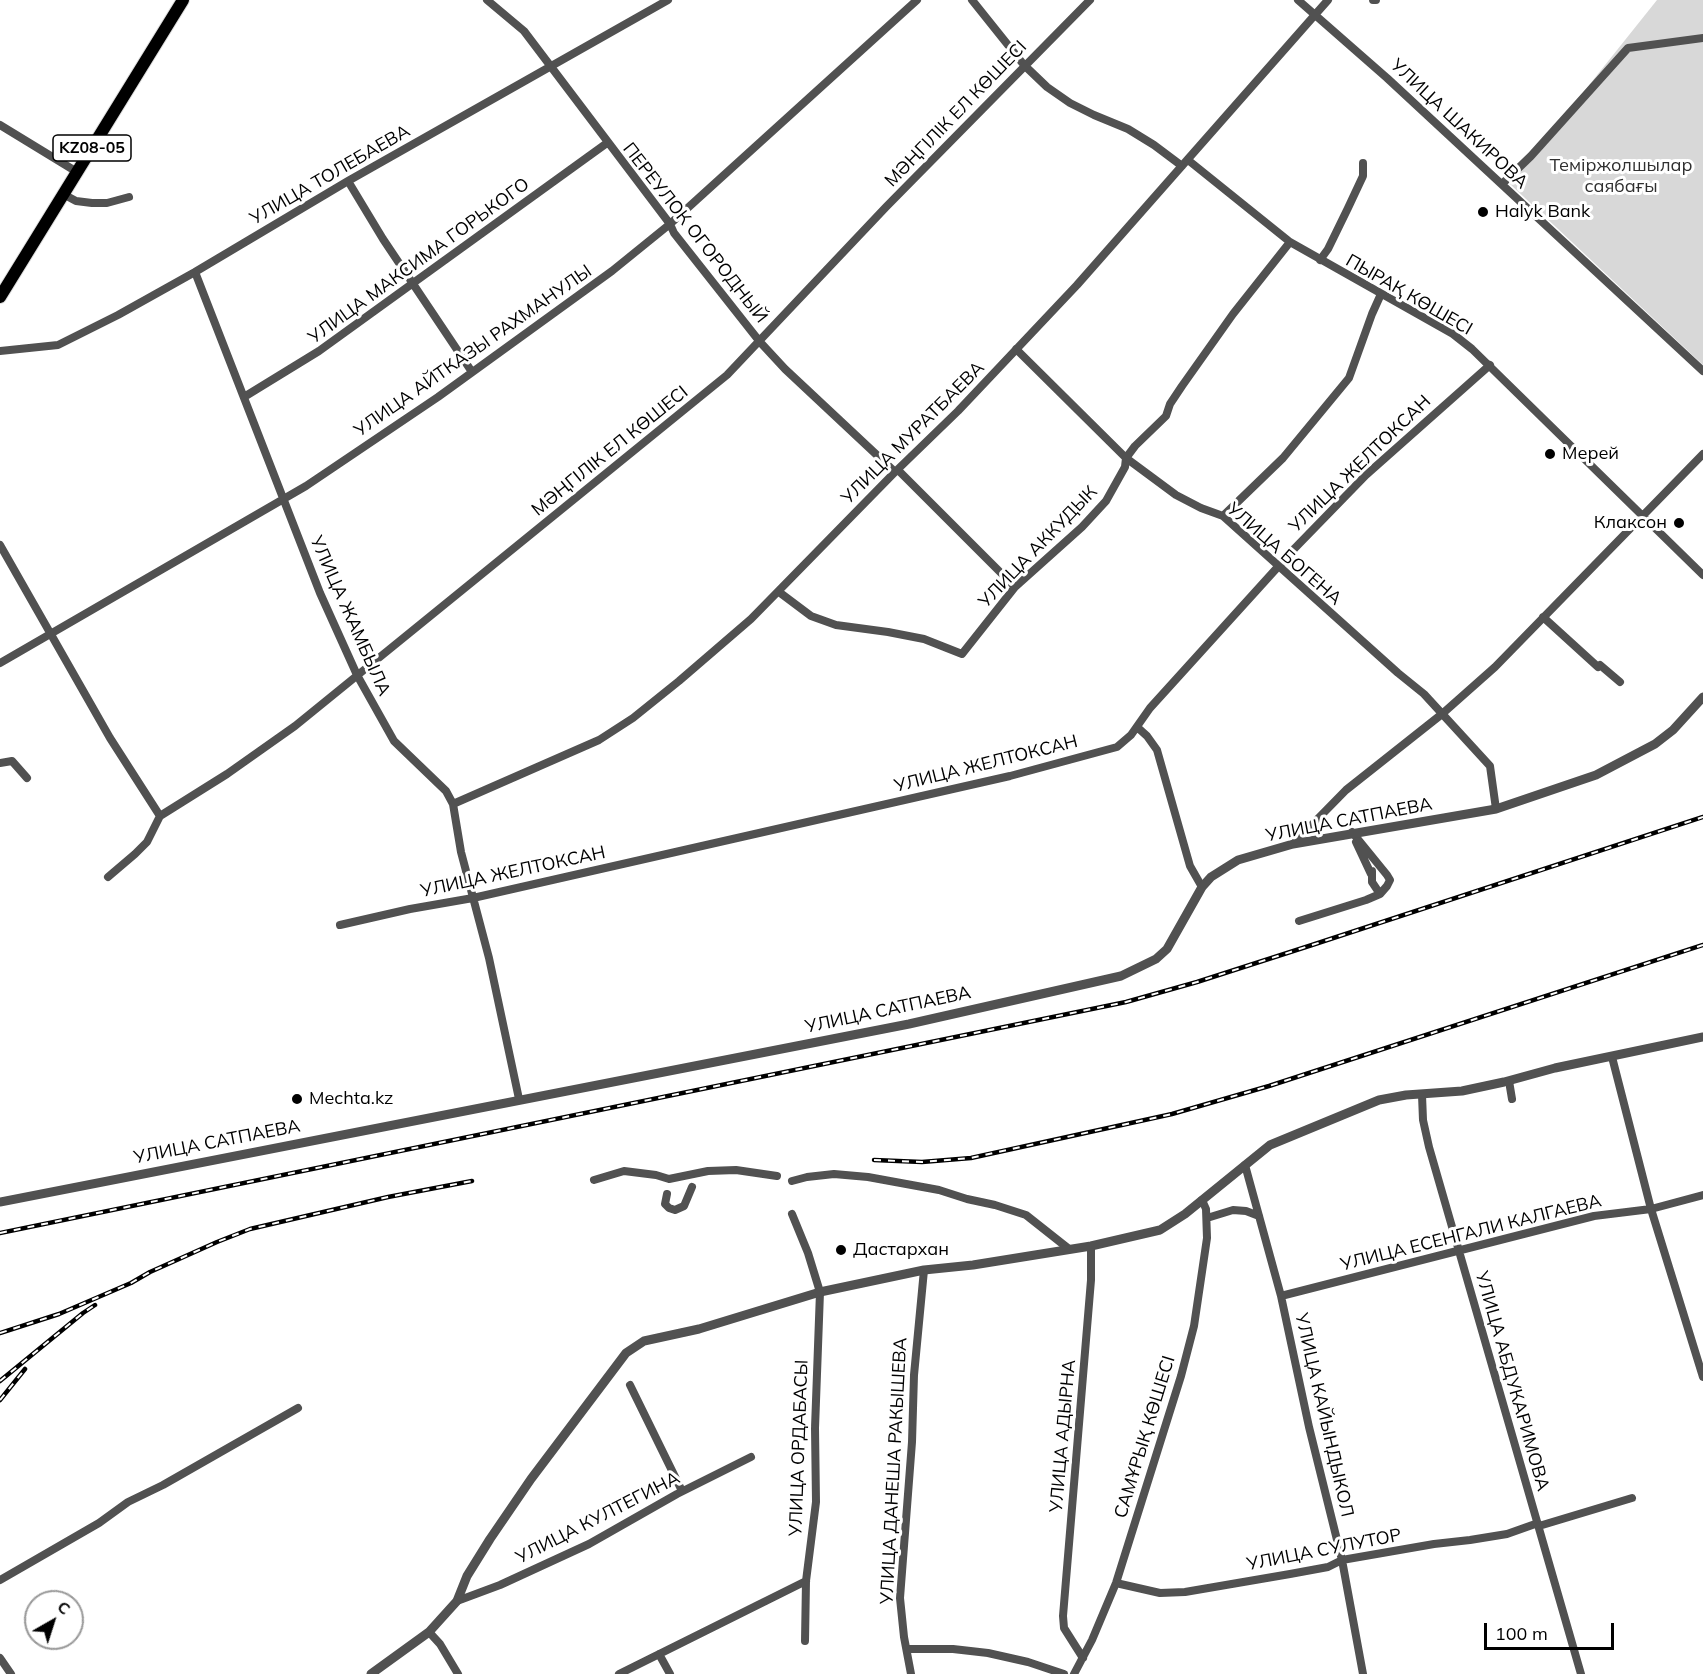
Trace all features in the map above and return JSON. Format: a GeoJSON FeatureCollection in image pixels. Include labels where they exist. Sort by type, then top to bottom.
{"type":"FeatureCollection","features":[{"type":"Feature","properties":{"kind":"main road","name":"KZ08-05"},"geometry":{"type":"LineString","coordinates":[[0,297],[183,0]]}},
{"type":"Feature","properties":{"kind":"street","name":"ПЕРЕУЛОК ОГОРОДНЫЙ"},"geometry":{"type":"LineString","coordinates":[[487,0],[524,31],[670,224],[674,233],[760,342],[1015,587]]}},
{"type":"Feature","properties":{"kind":"street","name":"УЛИЦА ТОЛЕБАЕВА"},"geometry":{"type":"LineString","coordinates":[[0,351],[58,345],[118,315],[348,181],[668,0]]}},
{"type":"Feature","properties":{"kind":"street","name":"УЛИЦА АЙТКАЗЫ РАХМАНУЛЫ"},"geometry":{"type":"LineString","coordinates":[[0,663],[284,500],[472,372],[612,271],[670,224],[917,0]]}},
{"type":"Feature","properties":{"kind":"street","name":"ПЫРАҚ КӨШЕСІ"},"geometry":{"type":"LineString","coordinates":[[972,0],[1024,65],[1047,87],[1070,103],[1128,129],[1185,163],[1290,242],[1453,334],[1490,365],[1703,575]]}},
{"type":"Feature","properties":{"kind":"street","name":"МӘҢГІЛІК ЕЛ КӨШЕСІ"},"geometry":{"type":"LineString","coordinates":[[160,816],[227,774],[295,726],[727,375],[886,207],[1090,0]]}},
{"type":"Feature","properties":{"kind":"street","name":"УЛИЦА ШАКИРОВА"},"geometry":{"type":"LineString","coordinates":[[1298,0],[1502,184],[1703,371]]}},
{"type":"Feature","properties":{"kind":"street","name":"УЛИЦА МУРАТБАЕВА"},"geometry":{"type":"LineString","coordinates":[[453,804],[599,740],[633,718],[751,619],[958,411],[1077,285],[1328,0]]}},
{"type":"Feature","properties":{"kind":"street"},"geometry":{"type":"LineString","coordinates":[[1502,184],[1531,156],[1628,48],[1703,38]]}},
{"type":"Feature","properties":{"kind":"street"},"geometry":{"type":"LineString","coordinates":[[0,125],[77,172]]}},
{"type":"Feature","properties":{"kind":"street","name":"УЛИЦА МАКСИМА ГОРЬКОГО"},"geometry":{"type":"LineString","coordinates":[[244,397],[319,351],[607,143]]}},
{"type":"Feature","properties":{"kind":"street"},"geometry":{"type":"LineString","coordinates":[[1320,260],[1328,249],[1363,176],[1363,163]]}},
{"type":"Feature","properties":{"kind":"street"},"geometry":{"type":"LineString","coordinates":[[348,181],[383,239],[472,372]]}},
{"type":"Feature","properties":{"kind":"street"},"geometry":{"type":"LineString","coordinates":[[63,194],[76,201],[92,203],[107,203],[129,197]]}},
{"type":"Feature","properties":{"kind":"street","name":"УЛИЦА АККУДЫК"},"geometry":{"type":"LineString","coordinates":[[778,592],[810,616],[836,625],[924,639],[962,654],[1015,587],[1082,527],[1106,501],[1125,467],[1126,458],[1166,416],[1170,404],[1201,359],[1290,242]]}},
{"type":"Feature","properties":{"kind":"street","name":"УЛИЦА ЖАМБЫЛА"},"geometry":{"type":"LineString","coordinates":[[195,272],[320,593],[357,675],[394,741],[446,791],[453,804],[461,852],[489,958],[519,1100]]}},
{"type":"Feature","properties":{"kind":"street"},"geometry":{"type":"LineString","coordinates":[[1223,516],[1283,458],[1349,378],[1372,314],[1382,294]]}},
{"type":"Feature","properties":{"kind":"street","name":"УЛИЦА БОГЕНА"},"geometry":{"type":"LineString","coordinates":[[1016,349],[1126,458],[1176,495],[1223,516],[1424,694],[1490,766],[1496,809]]}},
{"type":"Feature","properties":{"kind":"street","name":"УЛИЦА ЖЕЛТОКСАН"},"geometry":{"type":"LineString","coordinates":[[340,925],[473,898],[1010,776],[1117,747],[1279,567],[1366,475],[1490,365]]}},
{"type":"Feature","properties":{"kind":"street"},"geometry":{"type":"LineString","coordinates":[[1293,844],[1346,790],[1442,714],[1494,668],[1703,453]]}},
{"type":"Feature","properties":{"kind":"street"},"geometry":{"type":"LineString","coordinates":[[0,545],[110,738],[160,816],[147,842],[108,877]]}},
{"type":"Feature","properties":{"kind":"street"},"geometry":{"type":"LineString","coordinates":[[1543,617],[1620,682]]}},
{"type":"Feature","properties":{"kind":"street","name":"УЛИЦА САТПАЕВА"},"geometry":{"type":"LineString","coordinates":[[0,1202],[909,1024],[1121,976],[1156,959],[1167,949],[1202,887],[1211,877],[1238,860],[1293,844],[1352,832],[1496,809],[1596,775],[1655,744],[1673,730],[1703,697]]}},
{"type":"Feature","properties":{"kind":"street"},"geometry":{"type":"LineString","coordinates":[[1137,727],[1148,736],[1157,750],[1190,866],[1202,887]]}},
{"type":"Feature","properties":{"kind":"street"},"geometry":{"type":"LineString","coordinates":[[0,763],[12,761],[27,778]]}},
{"type":"Feature","properties":{"kind":"street"},"geometry":{"type":"LineString","coordinates":[[1299,921],[1380,894],[1390,880],[1352,832]]}},
{"type":"Feature","properties":{"kind":"street"},"geometry":{"type":"LineString","coordinates":[[1352,832],[1371,873],[1375,889],[1380,894]]}},
{"type":"Feature","properties":{"kind":"street"},"geometry":{"type":"LineString","coordinates":[[1371,873],[1378,864]]}},
{"type":"Feature","properties":{"kind":"street"},"geometry":{"type":"LineString","coordinates":[[370,1674],[429,1632],[457,1601],[467,1576],[531,1479],[626,1353],[644,1341],[699,1329],[820,1292],[924,1270],[973,1265],[1091,1246],[1160,1230],[1174,1222],[1270,1145],[1360,1107],[1406,1095],[1462,1091],[1555,1068],[1703,1037]]}},
{"type":"Feature","properties":{"kind":"street"},"geometry":{"type":"LineString","coordinates":[[1612,1057],[1651,1209],[1703,1377]]}},
{"type":"Feature","properties":{"kind":"street"},"geometry":{"type":"LineString","coordinates":[[1509,1081],[1512,1099]]}},
{"type":"Feature","properties":{"kind":"street","name":"УЛИЦА АБДУКАРИМОВА"},"geometry":{"type":"LineString","coordinates":[[1422,1095],[1429,1147],[1581,1674]]}},
{"type":"Feature","properties":{"kind":"street","name":"УЛИЦА КАЙЫНДЫКОЛ"},"geometry":{"type":"LineString","coordinates":[[1245,1165],[1281,1296],[1309,1426],[1342,1560],[1363,1674]]}},
{"type":"Feature","properties":{"kind":"street"},"geometry":{"type":"LineString","coordinates":[[594,1180],[624,1171],[669,1179],[708,1171],[736,1170],[777,1176]]}},
{"type":"Feature","properties":{"kind":"street"},"geometry":{"type":"LineString","coordinates":[[792,1181],[834,1174],[868,1177],[939,1190],[967,1199],[995,1204],[1026,1215],[1069,1249]]}},
{"type":"Feature","properties":{"kind":"street"},"geometry":{"type":"LineString","coordinates":[[667,1194],[665,1204],[675,1210],[684,1206],[692,1187]]}},
{"type":"Feature","properties":{"kind":"street","name":"УЛИЦА ЕСЕНГАЛИ КАЛГАЕВА"},"geometry":{"type":"LineString","coordinates":[[1281,1296],[1594,1216],[1651,1209],[1703,1194]]}},
{"type":"Feature","properties":{"kind":"street","name":"САМҰРЫҚ КӨШЕСІ"},"geometry":{"type":"LineString","coordinates":[[1074,1674],[1092,1640],[1116,1583],[1170,1404],[1181,1376],[1194,1326],[1207,1238],[1207,1218],[1202,1200]]}},
{"type":"Feature","properties":{"kind":"street"},"geometry":{"type":"LineString","coordinates":[[1207,1218],[1233,1210],[1246,1210],[1259,1216]]}},
{"type":"Feature","properties":{"kind":"street","name":"УЛИЦА ОРДАБАСЫ"},"geometry":{"type":"LineString","coordinates":[[792,1215],[808,1253],[820,1292],[815,1428],[816,1502],[806,1581],[805,1641]]}},
{"type":"Feature","properties":{"kind":"street","name":"УЛИЦА АДЫРНА"},"geometry":{"type":"LineString","coordinates":[[1083,1658],[1064,1628],[1063,1616],[1091,1280],[1091,1246]]}},
{"type":"Feature","properties":{"kind":"street","name":"УЛИЦА ДАНЕША РАКЫШЕВА"},"geometry":{"type":"LineString","coordinates":[[911,1674],[900,1598],[912,1442],[914,1375],[924,1270]]}},
{"type":"Feature","properties":{"kind":"street"},"geometry":{"type":"LineString","coordinates":[[630,1385],[682,1491]]}},
{"type":"Feature","properties":{"kind":"street"},"geometry":{"type":"LineString","coordinates":[[0,1580],[99,1523],[128,1502],[173,1480],[298,1408]]}},
{"type":"Feature","properties":{"kind":"street","name":"УЛИЦА КУЛТЕГИНА"},"geometry":{"type":"LineString","coordinates":[[457,1601],[500,1585],[589,1544],[682,1491],[751,1457]]}},
{"type":"Feature","properties":{"kind":"street","name":"УЛИЦА СУЛУТОР"},"geometry":{"type":"LineString","coordinates":[[1116,1583],[1160,1593],[1185,1592],[1328,1567],[1342,1560],[1507,1534],[1632,1498]]}},
{"type":"Feature","properties":{"kind":"street"},"geometry":{"type":"LineString","coordinates":[[619,1674],[806,1581]]}},
{"type":"Feature","properties":{"kind":"street"},"geometry":{"type":"LineString","coordinates":[[429,1632],[440,1644],[458,1674]]}},
{"type":"Feature","properties":{"kind":"street"},"geometry":{"type":"LineString","coordinates":[[908,1649],[952,1649],[988,1653],[1028,1662],[1064,1674]]}},
{"type":"Feature","properties":{"kind":"street"},"geometry":{"type":"LineString","coordinates":[[659,1654],[670,1674]]}},
{"type":"Feature","properties":{"kind":"street"},"geometry":{"type":"LineString","coordinates":[[0,1658],[11,1674]]}},
{"type":"Feature","properties":{"kind":"green space","name":"Теміржолшылар саябағы"},"geometry":{"type":"Polygon","coordinates":[[[1657,0],[1703,0],[1703,365],[1510,184],[1657,0]]]}},
{"type":"Feature","properties":{"kind":"railway"},"geometry":{"type":"LineString","coordinates":[[0,1233],[1126,1002],[1197,982],[1703,817]]}},
{"type":"Feature","properties":{"kind":"railway"},"geometry":{"type":"LineString","coordinates":[[874,1160],[922,1162],[971,1158],[1172,1114],[1269,1086],[1703,945]]}},
{"type":"Feature","properties":{"kind":"railway"},"geometry":{"type":"LineString","coordinates":[[0,1333],[59,1314],[250,1229],[388,1197],[472,1181]]}},
{"type":"Feature","properties":{"kind":"railway"},"geometry":{"type":"LineString","coordinates":[[0,1381],[95,1305]]}},
{"type":"Feature","properties":{"kind":"railway"},"geometry":{"type":"LineString","coordinates":[[0,1400],[25,1369]]}},
{"type":"Feature","properties":{"kind":"place","name":"Halyk Bank"},"geometry":{"type":"Point","coordinates":[1483,212]}},
{"type":"Feature","properties":{"kind":"place","name":"Мерей"},"geometry":{"type":"Point","coordinates":[1550,454]}},
{"type":"Feature","properties":{"kind":"place","name":"Клаксон"},"geometry":{"type":"Point","coordinates":[1679,523]}},
{"type":"Feature","properties":{"kind":"place","name":"Mechta.kz"},"geometry":{"type":"Point","coordinates":[297,1099]}},
{"type":"Feature","properties":{"kind":"place","name":"Дастархан"},"geometry":{"type":"Point","coordinates":[841,1250]}}]}
